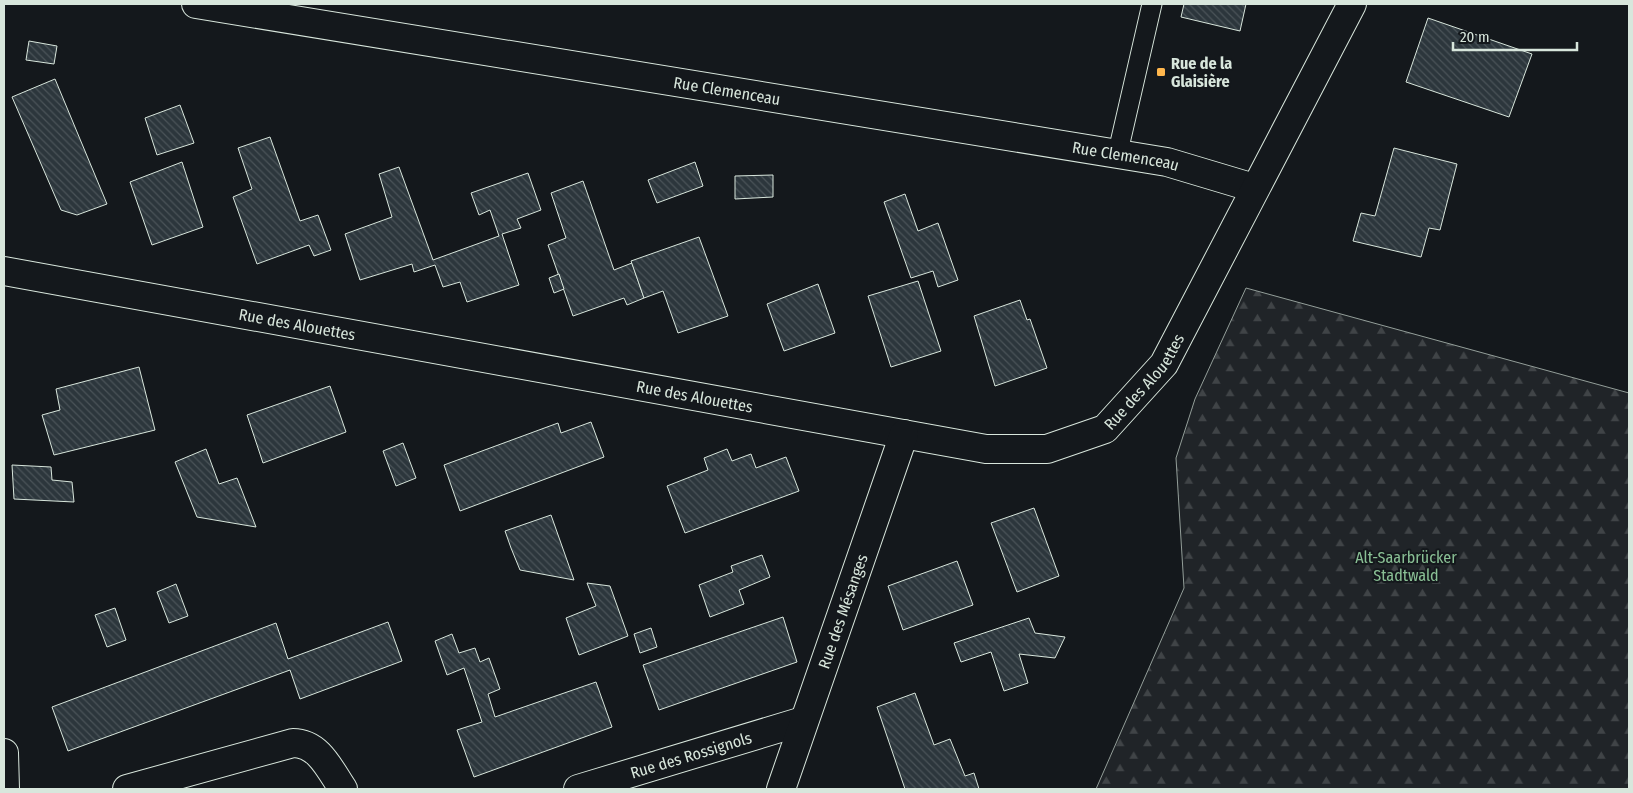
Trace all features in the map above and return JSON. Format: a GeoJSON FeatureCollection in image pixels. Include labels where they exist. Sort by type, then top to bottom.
{"type":"FeatureCollection","features":[{"type":"Feature","properties":{"kind":"street","name":"Rue Clemenceau"},"geometry":{"type":"LineString","coordinates":[[196,4],[1117,156],[1167,162],[1254,188]]}},
{"type":"Feature","properties":{"kind":"street"},"geometry":{"type":"LineString","coordinates":[[1254,188],[1352,4]]}},
{"type":"Feature","properties":{"kind":"street","name":"Rue des Alouettes"},"geometry":{"type":"LineString","coordinates":[[4,271],[986,449],[1047,449],[1105,429],[1164,364],[1254,188]]}},
{"type":"Feature","properties":{"kind":"street","name":"Rue des Mésanges"},"geometry":{"type":"LineString","coordinates":[[781,789],[904,434]]}},
{"type":"Feature","properties":{"kind":"street","name":"Rue des Rossignols"},"geometry":{"type":"LineString","coordinates":[[578,789],[803,721]]}},
{"type":"Feature","properties":{"kind":"street"},"geometry":{"type":"LineString","coordinates":[[127,789],[293,743],[304,743],[316,750],[343,789]]}},
{"type":"Feature","properties":{"kind":"street"},"geometry":{"type":"LineString","coordinates":[[4,754],[5,789]]}},
{"type":"Feature","properties":{"kind":"lane"},"geometry":{"type":"LineString","coordinates":[[1117,156],[1152,4]]}},
{"type":"Feature","properties":{"kind":"green space","name":"Alt-Saarbrücker Stadtwald"},"geometry":{"type":"Polygon","coordinates":[[[1246,288],[1629,393],[1629,789],[1096,789],[1184,588],[1176,458],[1195,399],[1246,288]]]}},
{"type":"Feature","properties":{"kind":"building"},"geometry":{"type":"Polygon","coordinates":[[[1184,4],[1246,4],[1240,31],[1181,17],[1184,4]]]}},
{"type":"Feature","properties":{"kind":"building"},"geometry":{"type":"Polygon","coordinates":[[[1428,18],[1532,54],[1509,117],[1406,82],[1428,18]]]}},
{"type":"Feature","properties":{"kind":"building"},"geometry":{"type":"Polygon","coordinates":[[[29,41],[57,46],[54,64],[26,60],[29,41]]]}},
{"type":"Feature","properties":{"kind":"building"},"geometry":{"type":"Polygon","coordinates":[[[55,79],[107,204],[77,215],[61,210],[12,97],[55,79]]]}},
{"type":"Feature","properties":{"kind":"building"},"geometry":{"type":"Polygon","coordinates":[[[180,105],[194,143],[157,155],[145,118],[180,105]]]}},
{"type":"Feature","properties":{"kind":"building"},"geometry":{"type":"Polygon","coordinates":[[[270,137],[300,221],[318,215],[331,250],[314,256],[309,245],[257,264],[233,197],[252,189],[238,148],[270,137]]]}},
{"type":"Feature","properties":{"kind":"building"},"geometry":{"type":"Polygon","coordinates":[[[1394,148],[1457,164],[1440,230],[1429,228],[1421,257],[1353,241],[1361,213],[1375,216],[1394,148]]]}},
{"type":"Feature","properties":{"kind":"building"},"geometry":{"type":"Polygon","coordinates":[[[182,162],[203,227],[152,245],[130,182],[182,162]]]}},
{"type":"Feature","properties":{"kind":"building"},"geometry":{"type":"Polygon","coordinates":[[[695,162],[703,186],[657,203],[648,180],[695,162]]]}},
{"type":"Feature","properties":{"kind":"building"},"geometry":{"type":"Polygon","coordinates":[[[399,167],[433,260],[499,236],[490,210],[479,215],[471,193],[528,173],[541,210],[517,219],[521,228],[502,234],[519,285],[467,302],[460,282],[443,287],[435,265],[414,272],[412,264],[360,280],[345,234],[392,217],[379,174],[399,167]]]}},
{"type":"Feature","properties":{"kind":"building"},"geometry":{"type":"Polygon","coordinates":[[[773,175],[773,197],[735,199],[735,176],[773,175]]]}},
{"type":"Feature","properties":{"kind":"building"},"geometry":{"type":"Polygon","coordinates":[[[583,181],[614,270],[632,263],[644,298],[627,305],[624,298],[573,316],[548,245],[566,238],[551,193],[583,181]]]}},
{"type":"Feature","properties":{"kind":"building"},"geometry":{"type":"Polygon","coordinates":[[[905,194],[918,231],[938,223],[958,280],[938,287],[933,271],[911,278],[884,202],[905,194]]]}},
{"type":"Feature","properties":{"kind":"building"},"geometry":{"type":"Polygon","coordinates":[[[699,237],[728,316],[678,333],[663,291],[644,298],[631,261],[699,237]]]}},
{"type":"Feature","properties":{"kind":"building"},"geometry":{"type":"Polygon","coordinates":[[[559,274],[564,289],[554,293],[549,278],[559,274]]]}},
{"type":"Feature","properties":{"kind":"building"},"geometry":{"type":"Polygon","coordinates":[[[918,281],[941,351],[891,367],[868,296],[918,281]]]}},
{"type":"Feature","properties":{"kind":"building"},"geometry":{"type":"Polygon","coordinates":[[[818,284],[835,333],[784,351],[767,304],[818,284]]]}},
{"type":"Feature","properties":{"kind":"building"},"geometry":{"type":"Polygon","coordinates":[[[1020,300],[1027,320],[1030,319],[1047,368],[995,386],[974,316],[1020,300]]]}},
{"type":"Feature","properties":{"kind":"building"},"geometry":{"type":"Polygon","coordinates":[[[139,367],[155,430],[54,455],[42,415],[60,410],[56,389],[139,367]]]}},
{"type":"Feature","properties":{"kind":"building"},"geometry":{"type":"Polygon","coordinates":[[[330,386],[346,432],[263,463],[247,415],[330,386]]]}},
{"type":"Feature","properties":{"kind":"building"},"geometry":{"type":"Polygon","coordinates":[[[591,422],[604,457],[460,511],[444,465],[558,423],[561,433],[591,422]]]}},
{"type":"Feature","properties":{"kind":"building"},"geometry":{"type":"Polygon","coordinates":[[[403,443],[416,478],[396,486],[383,451],[403,443]]]}},
{"type":"Feature","properties":{"kind":"building"},"geometry":{"type":"Polygon","coordinates":[[[206,449],[219,484],[237,478],[256,527],[197,517],[175,462],[206,449]]]}},
{"type":"Feature","properties":{"kind":"building"},"geometry":{"type":"Polygon","coordinates":[[[727,449],[732,461],[751,454],[756,468],[786,457],[799,491],[685,533],[667,486],[708,470],[704,458],[727,449]]]}},
{"type":"Feature","properties":{"kind":"building"},"geometry":{"type":"Polygon","coordinates":[[[12,465],[51,467],[52,480],[72,482],[74,502],[14,499],[12,465]]]}},
{"type":"Feature","properties":{"kind":"building"},"geometry":{"type":"Polygon","coordinates":[[[1034,508],[1059,576],[1017,592],[991,523],[1034,508]]]}},
{"type":"Feature","properties":{"kind":"building"},"geometry":{"type":"Polygon","coordinates":[[[551,515],[574,580],[520,570],[511,548],[505,531],[551,515]]]}},
{"type":"Feature","properties":{"kind":"building"},"geometry":{"type":"Polygon","coordinates":[[[762,555],[770,577],[739,590],[744,604],[710,617],[699,585],[733,572],[731,566],[762,555]]]}},
{"type":"Feature","properties":{"kind":"building"},"geometry":{"type":"Polygon","coordinates":[[[957,561],[973,605],[903,630],[888,586],[957,561]]]}},
{"type":"Feature","properties":{"kind":"building"},"geometry":{"type":"Polygon","coordinates":[[[587,583],[610,586],[628,636],[579,655],[566,618],[596,606],[587,583]]]}},
{"type":"Feature","properties":{"kind":"building"},"geometry":{"type":"Polygon","coordinates":[[[176,584],[188,616],[169,623],[157,592],[176,584]]]}},
{"type":"Feature","properties":{"kind":"building"},"geometry":{"type":"Polygon","coordinates":[[[115,608],[126,640],[107,647],[95,615],[115,608]]]}},
{"type":"Feature","properties":{"kind":"building"},"geometry":{"type":"Polygon","coordinates":[[[783,617],[797,662],[659,710],[643,665],[783,617]]]}},
{"type":"Feature","properties":{"kind":"building"},"geometry":{"type":"Polygon","coordinates":[[[1029,618],[1035,633],[1065,637],[1055,658],[1019,654],[1028,683],[1004,691],[991,652],[961,662],[954,643],[1029,618]]]}},
{"type":"Feature","properties":{"kind":"building"},"geometry":{"type":"Polygon","coordinates":[[[388,622],[402,661],[300,699],[290,670],[68,751],[52,707],[276,623],[288,659],[388,622]]]}},
{"type":"Feature","properties":{"kind":"building"},"geometry":{"type":"Polygon","coordinates":[[[651,628],[657,647],[640,653],[634,634],[651,628]]]}},
{"type":"Feature","properties":{"kind":"building"},"geometry":{"type":"Polygon","coordinates":[[[452,634],[459,653],[475,648],[480,662],[489,658],[500,689],[488,694],[495,717],[596,682],[612,727],[474,777],[457,730],[482,722],[464,668],[447,675],[435,641],[452,634]]]}},
{"type":"Feature","properties":{"kind":"building"},"geometry":{"type":"Polygon","coordinates":[[[915,693],[934,745],[950,739],[965,776],[974,773],[979,789],[905,789],[877,707],[915,693]]]}},
{"type":"Feature","properties":{"kind":"place","name":"Rue de la Glaisière"},"geometry":{"type":"Point","coordinates":[1161,72]}}]}
